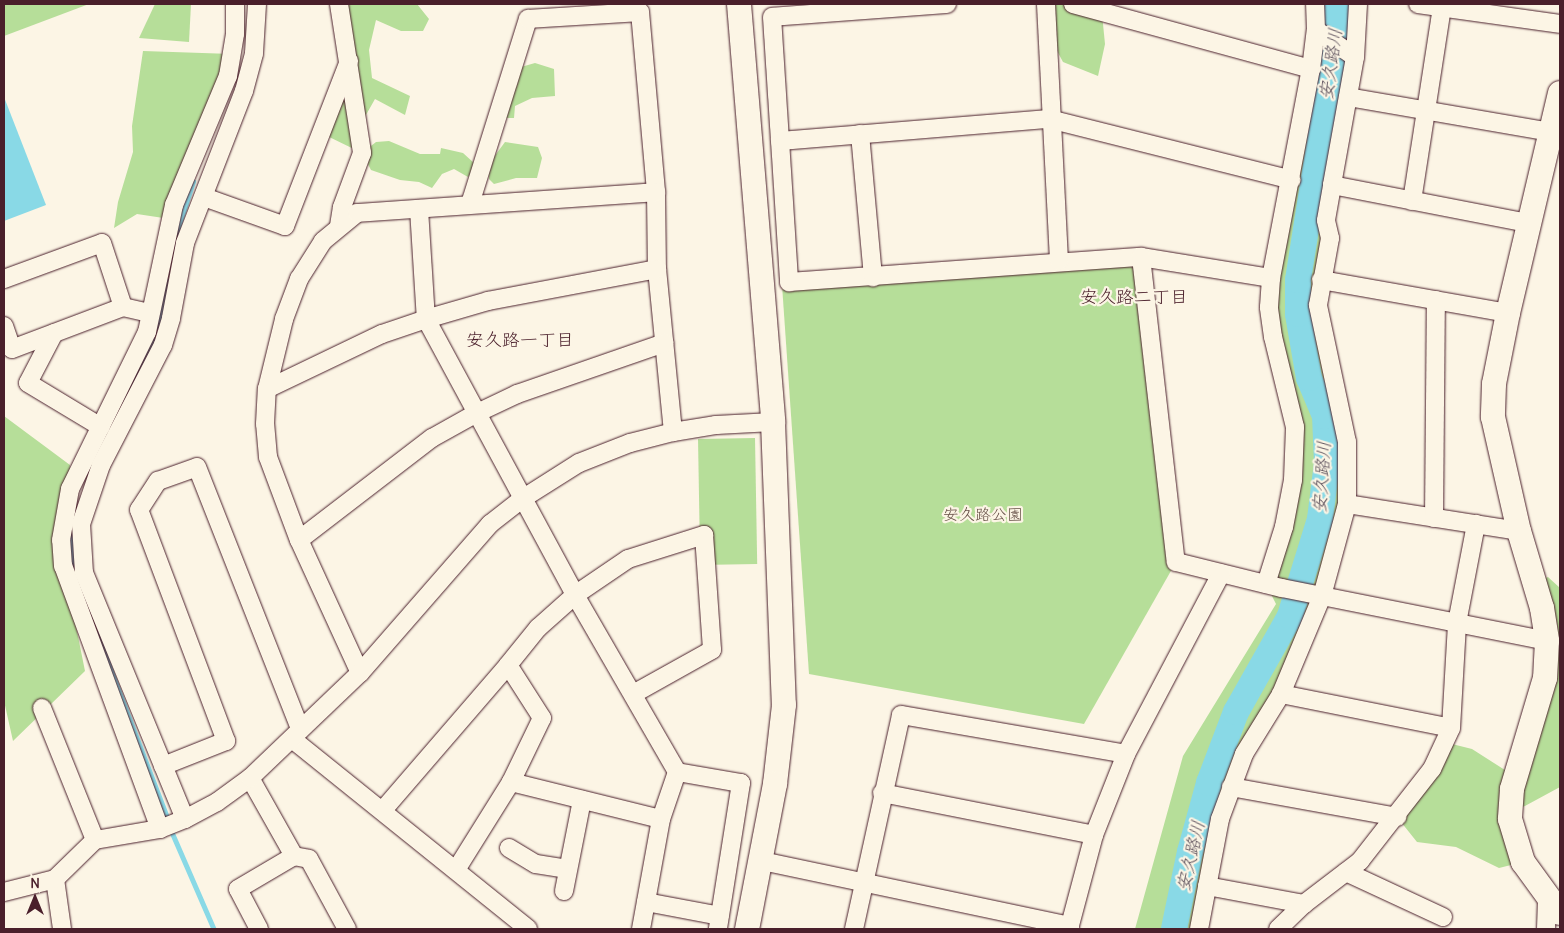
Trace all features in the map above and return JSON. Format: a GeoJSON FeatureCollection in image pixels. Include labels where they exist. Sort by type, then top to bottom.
{"type":"FeatureCollection","features":[{"type":"Feature","properties":{"kind":"street"},"geometry":{"type":"LineString","coordinates":[[185,819],[84,573],[81,524],[101,427],[134,363],[147,332],[174,205],[228,76],[235,34],[235,4]]}},
{"type":"Feature","properties":{"kind":"street"},"geometry":{"type":"LineString","coordinates":[[160,830],[63,566],[60,540],[70,489],[94,461],[163,345],[171,318],[185,243],[244,91],[254,53],[257,4]]}},
{"type":"Feature","properties":{"kind":"street"},"geometry":{"type":"LineString","coordinates":[[339,4],[362,153],[342,207],[339,226]]}},
{"type":"Feature","properties":{"kind":"street"},"geometry":{"type":"LineString","coordinates":[[739,4],[773,422],[784,705],[762,861],[747,929]]}},
{"type":"Feature","properties":{"kind":"street"},"geometry":{"type":"LineString","coordinates":[[947,4],[772,17],[789,282],[873,277],[1058,261],[1141,257],[1271,278]]}},
{"type":"Feature","properties":{"kind":"street"},"geometry":{"type":"LineString","coordinates":[[1046,4],[1049,119],[1058,261]]}},
{"type":"Feature","properties":{"kind":"street"},"geometry":{"type":"LineString","coordinates":[[1072,4],[1311,70]]}},
{"type":"Feature","properties":{"kind":"street"},"geometry":{"type":"LineString","coordinates":[[1274,586],[1293,480],[1295,427],[1273,337],[1269,307],[1271,278],[1319,32],[1315,4]]}},
{"type":"Feature","properties":{"kind":"street"},"geometry":{"type":"LineString","coordinates":[[1199,929],[1220,819],[1231,786],[1244,754],[1281,694],[1322,596],[1347,504],[1347,442],[1337,384],[1322,331],[1318,305],[1320,280],[1330,238],[1326,220],[1348,96],[1358,4]]}},
{"type":"Feature","properties":{"kind":"street"},"geometry":{"type":"LineString","coordinates":[[1418,4],[1560,24]]}},
{"type":"Feature","properties":{"kind":"street"},"geometry":{"type":"LineString","coordinates":[[1412,201],[1442,8]]}},
{"type":"Feature","properties":{"kind":"street"},"geometry":{"type":"LineString","coordinates":[[470,204],[528,18],[640,12],[656,192],[657,269],[673,432]]}},
{"type":"Feature","properties":{"kind":"street"},"geometry":{"type":"LineString","coordinates":[[1319,32],[1352,54]]}},
{"type":"Feature","properties":{"kind":"street"},"geometry":{"type":"LineString","coordinates":[[204,196],[285,226],[349,61]]}},
{"type":"Feature","properties":{"kind":"street"},"geometry":{"type":"LineString","coordinates":[[1546,929],[1553,905],[1523,862],[1514,840],[1510,808],[1512,789],[1545,678],[1547,641],[1542,608],[1519,531],[1493,417],[1494,384],[1508,313],[1560,93]]}},
{"type":"Feature","properties":{"kind":"street"},"geometry":{"type":"LineString","coordinates":[[1348,96],[1426,112],[1550,132]]}},
{"type":"Feature","properties":{"kind":"street"},"geometry":{"type":"LineString","coordinates":[[780,142],[1049,119],[1291,180]]}},
{"type":"Feature","properties":{"kind":"street"},"geometry":{"type":"LineString","coordinates":[[206,131],[226,140]]}},
{"type":"Feature","properties":{"kind":"street"},"geometry":{"type":"LineString","coordinates":[[860,134],[873,277]]}},
{"type":"Feature","properties":{"kind":"street"},"geometry":{"type":"LineString","coordinates":[[1332,185],[1528,223]]}},
{"type":"Feature","properties":{"kind":"street"},"geometry":{"type":"LineString","coordinates":[[360,672],[299,540],[268,457],[265,424],[267,389],[284,319],[299,279],[322,241],[357,213],[656,192]]}},
{"type":"Feature","properties":{"kind":"street"},"geometry":{"type":"LineString","coordinates":[[419,209],[426,319],[575,595],[677,772],[661,819],[642,929]]}},
{"type":"Feature","properties":{"kind":"street"},"geometry":{"type":"LineString","coordinates":[[4,279],[102,243],[122,307]]}},
{"type":"Feature","properties":{"kind":"street"},"geometry":{"type":"LineString","coordinates":[[1141,257],[1176,562],[1274,586],[1547,641]]}},
{"type":"Feature","properties":{"kind":"street"},"geometry":{"type":"LineString","coordinates":[[267,389],[382,334],[426,319],[488,301],[657,269]]}},
{"type":"Feature","properties":{"kind":"street"},"geometry":{"type":"LineString","coordinates":[[1320,280],[1508,313]]}},
{"type":"Feature","properties":{"kind":"street"},"geometry":{"type":"LineString","coordinates":[[1434,518],[1436,300]]}},
{"type":"Feature","properties":{"kind":"street"},"geometry":{"type":"LineString","coordinates":[[4,326],[12,349],[122,307],[150,313]]}},
{"type":"Feature","properties":{"kind":"street"},"geometry":{"type":"LineString","coordinates":[[54,333],[28,383],[101,427]]}},
{"type":"Feature","properties":{"kind":"street"},"geometry":{"type":"LineString","coordinates":[[299,540],[432,438],[476,414],[517,394],[664,343]]}},
{"type":"Feature","properties":{"kind":"street"},"geometry":{"type":"LineString","coordinates":[[4,892],[55,879],[95,840],[160,830],[185,819],[217,802],[250,778],[360,672],[490,524],[522,499],[579,463],[630,443],[673,432],[716,425],[773,422]]}},
{"type":"Feature","properties":{"kind":"street"},"geometry":{"type":"LineString","coordinates":[[163,766],[226,741],[139,510],[158,481],[197,466],[296,734],[383,810],[528,929]]}},
{"type":"Feature","properties":{"kind":"street"},"geometry":{"type":"LineString","coordinates":[[1347,504],[1519,531]]}},
{"type":"Feature","properties":{"kind":"street"},"geometry":{"type":"LineString","coordinates":[[1278,929],[1304,904],[1360,861],[1432,769],[1451,728],[1457,623],[1476,524]]}},
{"type":"Feature","properties":{"kind":"street"},"geometry":{"type":"LineString","coordinates":[[383,810],[538,628],[575,595],[628,560],[704,535],[712,650],[633,694]]}},
{"type":"Feature","properties":{"kind":"street"},"geometry":{"type":"LineString","coordinates":[[762,861],[1070,927],[1094,835],[1126,754],[1221,574]]}},
{"type":"Feature","properties":{"kind":"street"},"geometry":{"type":"LineString","coordinates":[[456,870],[511,782],[542,718],[508,665]]}},
{"type":"Feature","properties":{"kind":"street"},"geometry":{"type":"LineString","coordinates":[[1281,694],[1451,728]]}},
{"type":"Feature","properties":{"kind":"street"},"geometry":{"type":"LineString","coordinates":[[42,708],[95,840]]}},
{"type":"Feature","properties":{"kind":"street"},"geometry":{"type":"LineString","coordinates":[[854,929],[882,793],[901,716],[1126,754]]}},
{"type":"Feature","properties":{"kind":"street"},"geometry":{"type":"LineString","coordinates":[[646,902],[719,923],[741,783],[677,772]]}},
{"type":"Feature","properties":{"kind":"street"},"geometry":{"type":"LineString","coordinates":[[250,778],[294,856]]}},
{"type":"Feature","properties":{"kind":"street"},"geometry":{"type":"LineString","coordinates":[[511,782],[661,819]]}},
{"type":"Feature","properties":{"kind":"street"},"geometry":{"type":"LineString","coordinates":[[1231,786],[1396,817]]}},
{"type":"Feature","properties":{"kind":"street"},"geometry":{"type":"LineString","coordinates":[[882,793],[1094,835]]}},
{"type":"Feature","properties":{"kind":"street"},"geometry":{"type":"LineString","coordinates":[[564,891],[582,800]]}},
{"type":"Feature","properties":{"kind":"street"},"geometry":{"type":"LineString","coordinates":[[509,848],[536,864],[568,869]]}},
{"type":"Feature","properties":{"kind":"street"},"geometry":{"type":"LineString","coordinates":[[259,929],[238,889],[294,856],[309,859],[347,929]]}},
{"type":"Feature","properties":{"kind":"street"},"geometry":{"type":"LineString","coordinates":[[1346,872],[1443,917]]}},
{"type":"Feature","properties":{"kind":"street"},"geometry":{"type":"LineString","coordinates":[[55,879],[62,929]]}},
{"type":"Feature","properties":{"kind":"street"},"geometry":{"type":"LineString","coordinates":[[1207,886],[1304,904]]}},
{"type":"Feature","properties":{"kind":"green space"},"geometry":{"type":"Polygon","coordinates":[[[4,4],[89,4],[4,36],[4,4]]]}},
{"type":"Feature","properties":{"kind":"green space"},"geometry":{"type":"Polygon","coordinates":[[[155,4],[191,4],[189,42],[139,38],[155,4]]]}},
{"type":"Feature","properties":{"kind":"green space"},"geometry":{"type":"Polygon","coordinates":[[[342,4],[417,4],[429,19],[423,31],[401,31],[376,20],[369,50],[372,78],[410,96],[405,115],[375,99],[362,122],[362,153],[321,133],[350,61],[342,4]]]}},
{"type":"Feature","properties":{"kind":"green space"},"geometry":{"type":"Polygon","coordinates":[[[1046,4],[1101,4],[1105,44],[1098,76],[1063,62],[1047,32],[1046,4]]]}},
{"type":"Feature","properties":{"kind":"green space"},"geometry":{"type":"Polygon","coordinates":[[[1315,4],[1354,4],[1319,312],[1339,405],[1347,504],[1315,613],[1233,776],[1199,929],[1135,929],[1183,756],[1276,604],[1266,584],[1293,480],[1270,301],[1315,4]]]}},
{"type":"Feature","properties":{"kind":"green space"},"geometry":{"type":"Polygon","coordinates":[[[143,51],[232,54],[170,219],[137,214],[114,228],[118,202],[133,152],[132,126],[143,51]]]}},
{"type":"Feature","properties":{"kind":"green space"},"geometry":{"type":"Polygon","coordinates":[[[535,63],[554,69],[555,96],[532,98],[515,106],[514,118],[502,118],[521,67],[535,63]]]}},
{"type":"Feature","properties":{"kind":"green space"},"geometry":{"type":"Polygon","coordinates":[[[389,141],[420,154],[440,154],[441,148],[463,153],[474,163],[473,171],[468,177],[454,169],[442,174],[432,188],[419,182],[400,180],[371,170],[362,153],[376,142],[389,141]]]}},
{"type":"Feature","properties":{"kind":"green space"},"geometry":{"type":"Polygon","coordinates":[[[505,142],[538,147],[542,158],[537,178],[516,178],[494,184],[489,179],[488,165],[505,142]]]}},
{"type":"Feature","properties":{"kind":"green space","name":"安久路公園"},"geometry":{"type":"Polygon","coordinates":[[[1141,257],[1176,562],[1084,724],[809,674],[782,285],[1141,257]]]}},
{"type":"Feature","properties":{"kind":"green space"},"geometry":{"type":"Polygon","coordinates":[[[4,416],[70,465],[65,572],[85,671],[13,741],[4,701],[4,416]]]}},
{"type":"Feature","properties":{"kind":"green space"},"geometry":{"type":"Polygon","coordinates":[[[755,438],[757,564],[700,565],[698,439],[755,438]]]}},
{"type":"Feature","properties":{"kind":"green space"},"geometry":{"type":"Polygon","coordinates":[[[1548,577],[1560,588],[1560,787],[1510,814],[1523,862],[1499,868],[1456,847],[1417,842],[1397,817],[1444,742],[1472,749],[1508,772],[1555,680],[1557,643],[1543,579],[1548,577]]]}},
{"type":"Feature","properties":{"kind":"water"},"geometry":{"type":"Polygon","coordinates":[[[4,97],[46,205],[4,221],[4,97]]]}},
{"type":"Feature","properties":{"kind":"waterway","name":"安久路川"},"geometry":{"type":"LineString","coordinates":[[1174,929],[1190,852],[1209,783],[1236,712],[1290,616],[1320,519],[1327,463],[1325,416],[1309,378],[1298,314],[1298,280],[1338,25],[1336,4]]}},
{"type":"Feature","properties":{"kind":"waterway"},"geometry":{"type":"LineString","coordinates":[[176,234],[193,182]]}},
{"type":"Feature","properties":{"kind":"waterway"},"geometry":{"type":"LineString","coordinates":[[157,327],[167,281]]}},
{"type":"Feature","properties":{"kind":"waterway"},"geometry":{"type":"LineString","coordinates":[[117,413],[153,339]]}},
{"type":"Feature","properties":{"kind":"waterway"},"geometry":{"type":"LineString","coordinates":[[71,531],[74,573]]}},
{"type":"Feature","properties":{"kind":"waterway"},"geometry":{"type":"LineString","coordinates":[[97,633],[169,822]]}},
{"type":"Feature","properties":{"kind":"waterway"},"geometry":{"type":"LineString","coordinates":[[171,830],[214,929]]}},
{"type":"Feature","properties":{"kind":"district","name":"安久路二丁目"},"geometry":{"type":"Point","coordinates":[1134,297]}},
{"type":"Feature","properties":{"kind":"district","name":"安久路一丁目"},"geometry":{"type":"Point","coordinates":[520,340]}}]}
